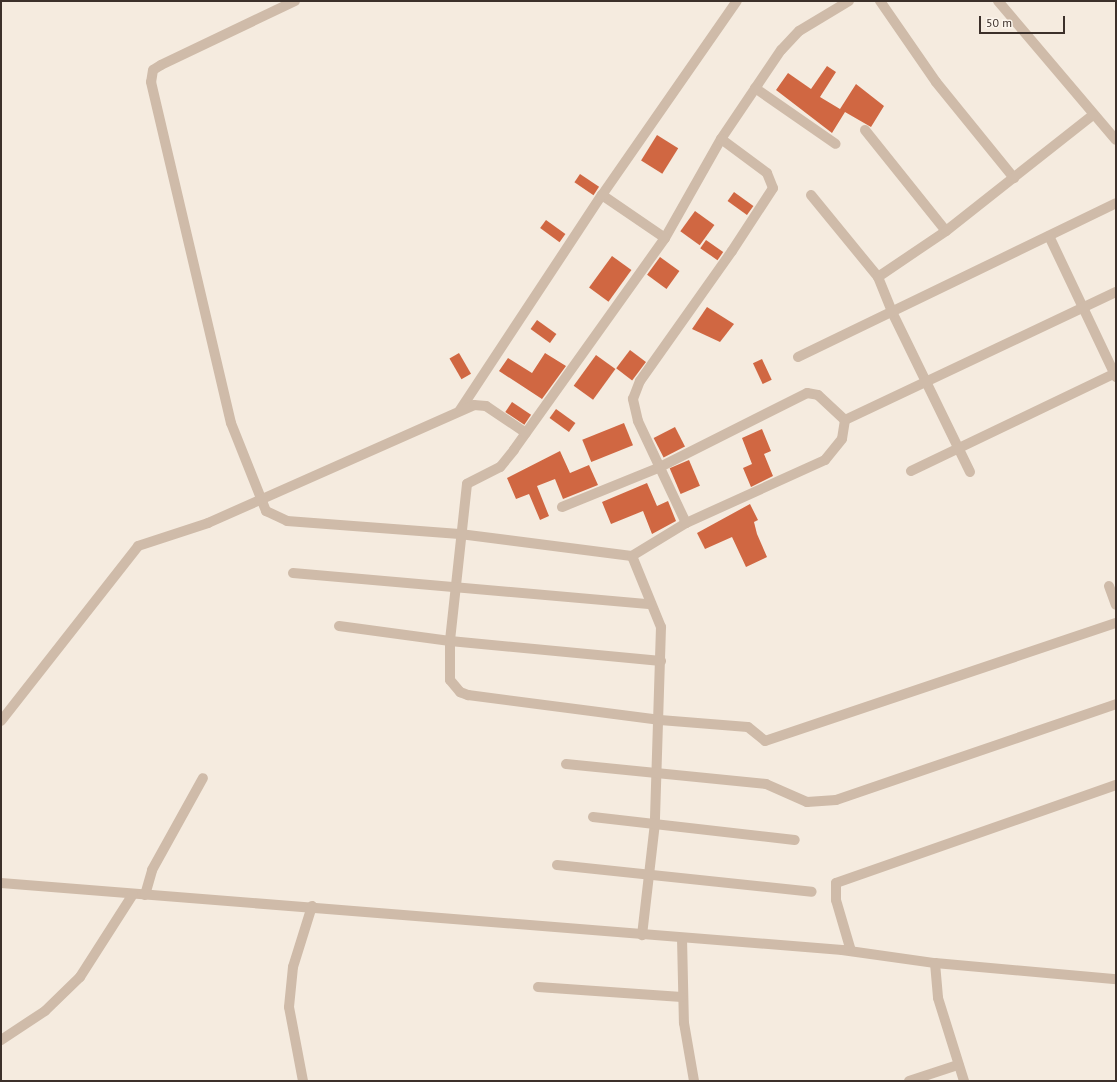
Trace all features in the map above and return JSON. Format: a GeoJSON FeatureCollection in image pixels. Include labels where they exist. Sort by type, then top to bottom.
{"type":"FeatureCollection","features":[{"type":"Feature","properties":{"kind":"street"},"geometry":{"type":"LineString","coordinates":[[295,1],[161,65],[154,70],[151,82],[231,423],[259,498],[268,514],[287,521],[460,534],[632,556],[686,523],[825,460],[842,439],[845,420]]}},
{"type":"Feature","properties":{"kind":"street"},"geometry":{"type":"LineString","coordinates":[[460,410],[602,195],[737,1]]}},
{"type":"Feature","properties":{"kind":"street"},"geometry":{"type":"LineString","coordinates":[[849,1],[799,30],[755,88],[721,139],[665,238],[526,432],[500,467],[467,484],[460,534],[450,641],[450,680],[460,692],[660,720],[748,727],[765,741],[1116,623]]}},
{"type":"Feature","properties":{"kind":"street"},"geometry":{"type":"LineString","coordinates":[[880,1],[936,82],[1014,178]]}},
{"type":"Feature","properties":{"kind":"street"},"geometry":{"type":"LineString","coordinates":[[998,1],[1116,140]]}},
{"type":"Feature","properties":{"kind":"street"},"geometry":{"type":"LineString","coordinates":[[755,88],[836,144]]}},
{"type":"Feature","properties":{"kind":"street"},"geometry":{"type":"LineString","coordinates":[[878,277],[946,231],[1093,114]]}},
{"type":"Feature","properties":{"kind":"street"},"geometry":{"type":"LineString","coordinates":[[864,130],[946,231]]}},
{"type":"Feature","properties":{"kind":"street"},"geometry":{"type":"LineString","coordinates":[[686,523],[658,468],[633,408],[634,391],[773,188],[767,173],[721,139]]}},
{"type":"Feature","properties":{"kind":"street"},"geometry":{"type":"LineString","coordinates":[[602,195],[665,238]]}},
{"type":"Feature","properties":{"kind":"street"},"geometry":{"type":"LineString","coordinates":[[811,195],[878,277],[892,312],[927,380],[970,472]]}},
{"type":"Feature","properties":{"kind":"street"},"geometry":{"type":"LineString","coordinates":[[798,357],[1116,203]]}},
{"type":"Feature","properties":{"kind":"street"},"geometry":{"type":"LineString","coordinates":[[911,471],[1116,374],[1049,236]]}},
{"type":"Feature","properties":{"kind":"street"},"geometry":{"type":"LineString","coordinates":[[845,420],[1116,292]]}},
{"type":"Feature","properties":{"kind":"street"},"geometry":{"type":"LineString","coordinates":[[562,507],[658,468],[806,393],[818,395],[845,420]]}},
{"type":"Feature","properties":{"kind":"street"},"geometry":{"type":"LineString","coordinates":[[1,720],[138,546],[208,523],[259,498],[378,449],[460,410],[486,406],[526,432]]}},
{"type":"Feature","properties":{"kind":"street"},"geometry":{"type":"LineString","coordinates":[[632,556],[649,604],[658,614],[661,660],[660,720],[655,823],[651,874],[642,935]]}},
{"type":"Feature","properties":{"kind":"street"},"geometry":{"type":"LineString","coordinates":[[293,573],[649,604]]}},
{"type":"Feature","properties":{"kind":"street"},"geometry":{"type":"LineString","coordinates":[[1109,586],[1116,605]]}},
{"type":"Feature","properties":{"kind":"street"},"geometry":{"type":"LineString","coordinates":[[339,626],[450,641],[661,660]]}},
{"type":"Feature","properties":{"kind":"street"},"geometry":{"type":"LineString","coordinates":[[566,764],[657,770],[766,784],[807,802],[836,800],[1116,704]]}},
{"type":"Feature","properties":{"kind":"street"},"geometry":{"type":"LineString","coordinates":[[145,895],[152,870],[203,778]]}},
{"type":"Feature","properties":{"kind":"street"},"geometry":{"type":"LineString","coordinates":[[851,951],[836,900],[836,883],[1116,785]]}},
{"type":"Feature","properties":{"kind":"street"},"geometry":{"type":"LineString","coordinates":[[592,817],[795,840]]}},
{"type":"Feature","properties":{"kind":"street"},"geometry":{"type":"LineString","coordinates":[[557,865],[812,892]]}},
{"type":"Feature","properties":{"kind":"street"},"geometry":{"type":"LineString","coordinates":[[1,884],[312,906],[597,932],[851,951],[935,963],[1116,979]]}},
{"type":"Feature","properties":{"kind":"street"},"geometry":{"type":"LineString","coordinates":[[1,1040],[45,1011],[80,977],[133,894]]}},
{"type":"Feature","properties":{"kind":"street"},"geometry":{"type":"LineString","coordinates":[[303,1081],[289,1007],[293,967],[312,906]]}},
{"type":"Feature","properties":{"kind":"street"},"geometry":{"type":"LineString","coordinates":[[682,938],[682,997],[694,1081]]}},
{"type":"Feature","properties":{"kind":"street"},"geometry":{"type":"LineString","coordinates":[[935,963],[938,998],[964,1081]]}},
{"type":"Feature","properties":{"kind":"street"},"geometry":{"type":"LineString","coordinates":[[538,987],[682,997]]}},
{"type":"Feature","properties":{"kind":"street"},"geometry":{"type":"LineString","coordinates":[[909,1081],[958,1065]]}},
{"type":"Feature","properties":{"kind":"building"},"geometry":{"type":"Polygon","coordinates":[[[827,66],[836,72],[820,97],[840,109],[856,84],[884,106],[871,127],[845,112],[832,133],[776,90],[788,73],[811,89],[827,66]]]}},
{"type":"Feature","properties":{"kind":"building"},"geometry":{"type":"Polygon","coordinates":[[[657,135],[678,148],[662,174],[641,160],[657,135]]]}},
{"type":"Feature","properties":{"kind":"building"},"geometry":{"type":"Polygon","coordinates":[[[580,174],[599,187],[593,195],[574,182],[580,174]]]}},
{"type":"Feature","properties":{"kind":"building"},"geometry":{"type":"Polygon","coordinates":[[[734,192],[753,206],[747,215],[728,201],[734,192]]]}},
{"type":"Feature","properties":{"kind":"building"},"geometry":{"type":"Polygon","coordinates":[[[695,211],[714,225],[700,245],[680,231],[695,211]]]}},
{"type":"Feature","properties":{"kind":"building"},"geometry":{"type":"Polygon","coordinates":[[[546,220],[565,234],[560,242],[540,228],[546,220]]]}},
{"type":"Feature","properties":{"kind":"building"},"geometry":{"type":"Polygon","coordinates":[[[706,240],[723,252],[717,260],[700,248],[706,240]]]}},
{"type":"Feature","properties":{"kind":"building"},"geometry":{"type":"Polygon","coordinates":[[[612,256],[631,270],[608,302],[589,288],[612,256]]]}},
{"type":"Feature","properties":{"kind":"building"},"geometry":{"type":"Polygon","coordinates":[[[660,257],[679,271],[666,289],[647,275],[660,257]]]}},
{"type":"Feature","properties":{"kind":"building"},"geometry":{"type":"Polygon","coordinates":[[[707,307],[734,324],[720,342],[692,329],[707,307]]]}},
{"type":"Feature","properties":{"kind":"building"},"geometry":{"type":"Polygon","coordinates":[[[537,320],[556,334],[550,343],[531,329],[537,320]]]}},
{"type":"Feature","properties":{"kind":"building"},"geometry":{"type":"Polygon","coordinates":[[[630,350],[646,362],[632,380],[616,368],[630,350]]]}},
{"type":"Feature","properties":{"kind":"building"},"geometry":{"type":"Polygon","coordinates":[[[459,353],[471,374],[461,379],[449,358],[459,353]]]}},
{"type":"Feature","properties":{"kind":"building"},"geometry":{"type":"Polygon","coordinates":[[[545,353],[566,366],[542,399],[499,371],[508,358],[532,373],[545,353]]]}},
{"type":"Feature","properties":{"kind":"building"},"geometry":{"type":"Polygon","coordinates":[[[596,355],[615,369],[593,400],[574,386],[596,355]]]}},
{"type":"Feature","properties":{"kind":"building"},"geometry":{"type":"Polygon","coordinates":[[[762,359],[772,380],[763,384],[753,363],[762,359]]]}},
{"type":"Feature","properties":{"kind":"building"},"geometry":{"type":"Polygon","coordinates":[[[512,402],[531,415],[524,425],[505,412],[512,402]]]}},
{"type":"Feature","properties":{"kind":"building"},"geometry":{"type":"Polygon","coordinates":[[[556,409],[575,423],[569,432],[550,418],[556,409]]]}},
{"type":"Feature","properties":{"kind":"building"},"geometry":{"type":"Polygon","coordinates":[[[624,423],[633,445],[591,462],[582,440],[624,423]]]}},
{"type":"Feature","properties":{"kind":"building"},"geometry":{"type":"Polygon","coordinates":[[[675,427],[685,447],[664,457],[654,438],[675,427]]]}},
{"type":"Feature","properties":{"kind":"building"},"geometry":{"type":"Polygon","coordinates":[[[762,429],[771,451],[764,454],[773,476],[751,487],[743,468],[752,464],[742,438],[762,429]]]}},
{"type":"Feature","properties":{"kind":"building"},"geometry":{"type":"Polygon","coordinates":[[[560,451],[570,473],[589,465],[598,485],[563,499],[555,479],[537,486],[549,516],[540,520],[529,494],[516,499],[507,478],[560,451]]]}},
{"type":"Feature","properties":{"kind":"building"},"geometry":{"type":"Polygon","coordinates":[[[689,460],[700,486],[681,494],[670,468],[689,460]]]}},
{"type":"Feature","properties":{"kind":"building"},"geometry":{"type":"Polygon","coordinates":[[[647,483],[657,506],[668,501],[676,521],[652,534],[643,511],[611,524],[602,502],[647,483]]]}},
{"type":"Feature","properties":{"kind":"building"},"geometry":{"type":"Polygon","coordinates":[[[750,504],[758,520],[754,522],[757,534],[767,557],[746,567],[732,537],[705,549],[697,533],[750,504]]]}}]}
